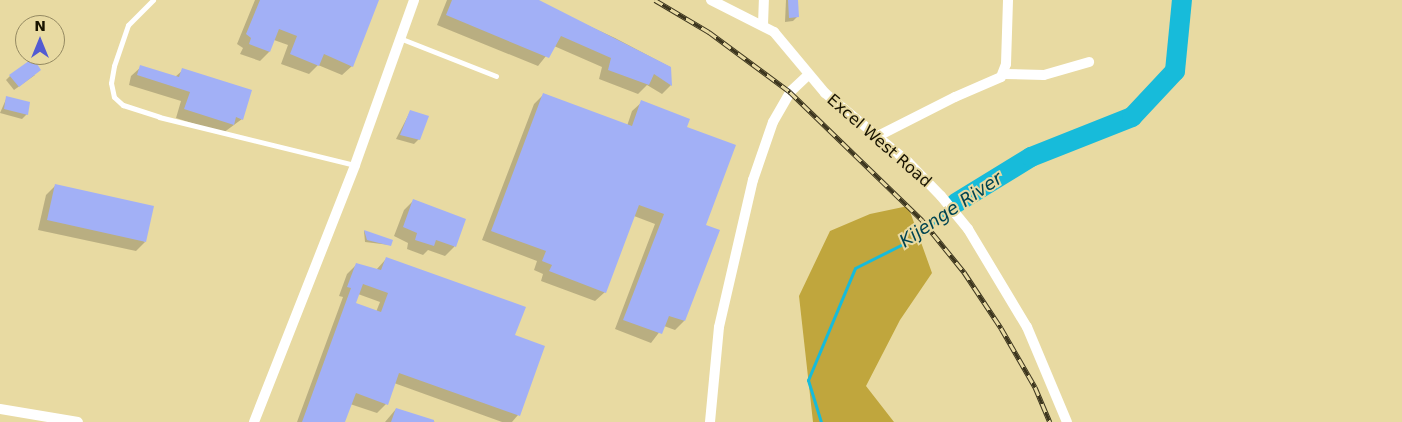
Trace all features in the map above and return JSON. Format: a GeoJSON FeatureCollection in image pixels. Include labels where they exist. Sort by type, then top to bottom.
{"type":"FeatureCollection","features":[{"type":"Feature","properties":{"kind":"street"},"geometry":{"type":"LineString","coordinates":[[254,422],[355,165],[414,0]]}},
{"type":"Feature","properties":{"kind":"street","name":"Excel West Road"},"geometry":{"type":"LineString","coordinates":[[711,0],[763,25],[784,43],[808,75],[878,136],[941,196],[968,229],[1027,327],[1067,422]]}},
{"type":"Feature","properties":{"kind":"street"},"geometry":{"type":"LineString","coordinates":[[763,25],[764,0]]}},
{"type":"Feature","properties":{"kind":"street"},"geometry":{"type":"LineString","coordinates":[[1004,74],[1008,0]]}},
{"type":"Feature","properties":{"kind":"street"},"geometry":{"type":"LineString","coordinates":[[878,136],[1004,74],[1044,75],[1089,62]]}},
{"type":"Feature","properties":{"kind":"street"},"geometry":{"type":"LineString","coordinates":[[710,422],[719,327],[753,180],[773,122],[790,92],[808,75]]}},
{"type":"Feature","properties":{"kind":"street"},"geometry":{"type":"LineString","coordinates":[[0,409],[78,422]]}},
{"type":"Feature","properties":{"kind":"lane"},"geometry":{"type":"LineString","coordinates":[[153,0],[128,25],[114,66],[111,83],[114,97],[123,105],[159,117],[355,165]]}},
{"type":"Feature","properties":{"kind":"lane"},"geometry":{"type":"LineString","coordinates":[[402,38],[496,76]]}},
{"type":"Feature","properties":{"kind":"shaded area"},"geometry":{"type":"Polygon","coordinates":[[[908,206],[932,273],[900,320],[866,386],[894,422],[813,422],[799,296],[830,231],[870,214],[908,206]]]}},
{"type":"Feature","properties":{"kind":"building"},"geometry":{"type":"Polygon","coordinates":[[[260,0],[379,0],[353,67],[324,54],[319,66],[290,54],[297,36],[279,29],[270,52],[249,44],[251,38],[246,34],[260,0]]]}},
{"type":"Feature","properties":{"kind":"building"},"geometry":{"type":"Polygon","coordinates":[[[452,0],[539,0],[671,67],[672,86],[654,74],[649,85],[608,70],[611,58],[561,36],[549,58],[446,15],[452,0]]]}},
{"type":"Feature","properties":{"kind":"building"},"geometry":{"type":"Polygon","coordinates":[[[788,0],[798,0],[799,17],[789,18],[788,0]]]}},
{"type":"Feature","properties":{"kind":"building"},"geometry":{"type":"Polygon","coordinates":[[[23,65],[38,65],[41,70],[19,87],[9,75],[23,65]]]}},
{"type":"Feature","properties":{"kind":"building"},"geometry":{"type":"Polygon","coordinates":[[[140,65],[179,77],[182,68],[252,90],[243,120],[236,117],[234,125],[184,109],[190,92],[137,75],[140,65]]]}},
{"type":"Feature","properties":{"kind":"building"},"geometry":{"type":"Polygon","coordinates":[[[543,93],[632,126],[641,100],[690,119],[687,127],[736,145],[706,225],[720,230],[685,321],[669,316],[662,334],[623,320],[664,214],[639,205],[606,293],[549,271],[552,265],[542,261],[546,251],[491,231],[543,93]]]}},
{"type":"Feature","properties":{"kind":"building"},"geometry":{"type":"Polygon","coordinates":[[[6,96],[30,102],[28,115],[4,109],[6,96]]]}},
{"type":"Feature","properties":{"kind":"building"},"geometry":{"type":"Polygon","coordinates":[[[410,110],[429,116],[420,140],[400,135],[410,110]]]}},
{"type":"Feature","properties":{"kind":"building"},"geometry":{"type":"Polygon","coordinates":[[[55,184],[154,206],[146,242],[47,220],[55,184]]]}},
{"type":"Feature","properties":{"kind":"building"},"geometry":{"type":"Polygon","coordinates":[[[413,199],[466,219],[456,247],[436,240],[434,246],[415,240],[417,233],[403,227],[413,199]]]}},
{"type":"Feature","properties":{"kind":"building"},"geometry":{"type":"Polygon","coordinates":[[[364,230],[393,240],[391,246],[367,240],[364,230]]]}},
{"type":"Feature","properties":{"kind":"building"},"geometry":{"type":"Polygon","coordinates":[[[386,257],[526,307],[515,335],[545,346],[520,416],[399,373],[388,405],[356,393],[345,422],[302,422],[351,288],[347,287],[356,263],[381,270],[386,257]],[[363,284],[356,303],[381,312],[388,293],[363,284]]]}},
{"type":"Feature","properties":{"kind":"building"},"geometry":{"type":"Polygon","coordinates":[[[396,408],[434,420],[434,422],[391,422],[396,408]]]}},
{"type":"Feature","properties":{"kind":"waterway","name":"Kijenge River"},"geometry":{"type":"LineString","coordinates":[[956,203],[1031,157],[1132,117],[1175,71],[1182,0]]}},
{"type":"Feature","properties":{"kind":"waterway","name":"Kijenge River"},"geometry":{"type":"LineString","coordinates":[[821,422],[808,380],[855,268],[919,236],[956,203]]}},
{"type":"Feature","properties":{"kind":"railway"},"geometry":{"type":"LineString","coordinates":[[655,0],[709,32],[790,92],[922,220],[964,272],[1001,328],[1035,387],[1050,422]]}}]}
